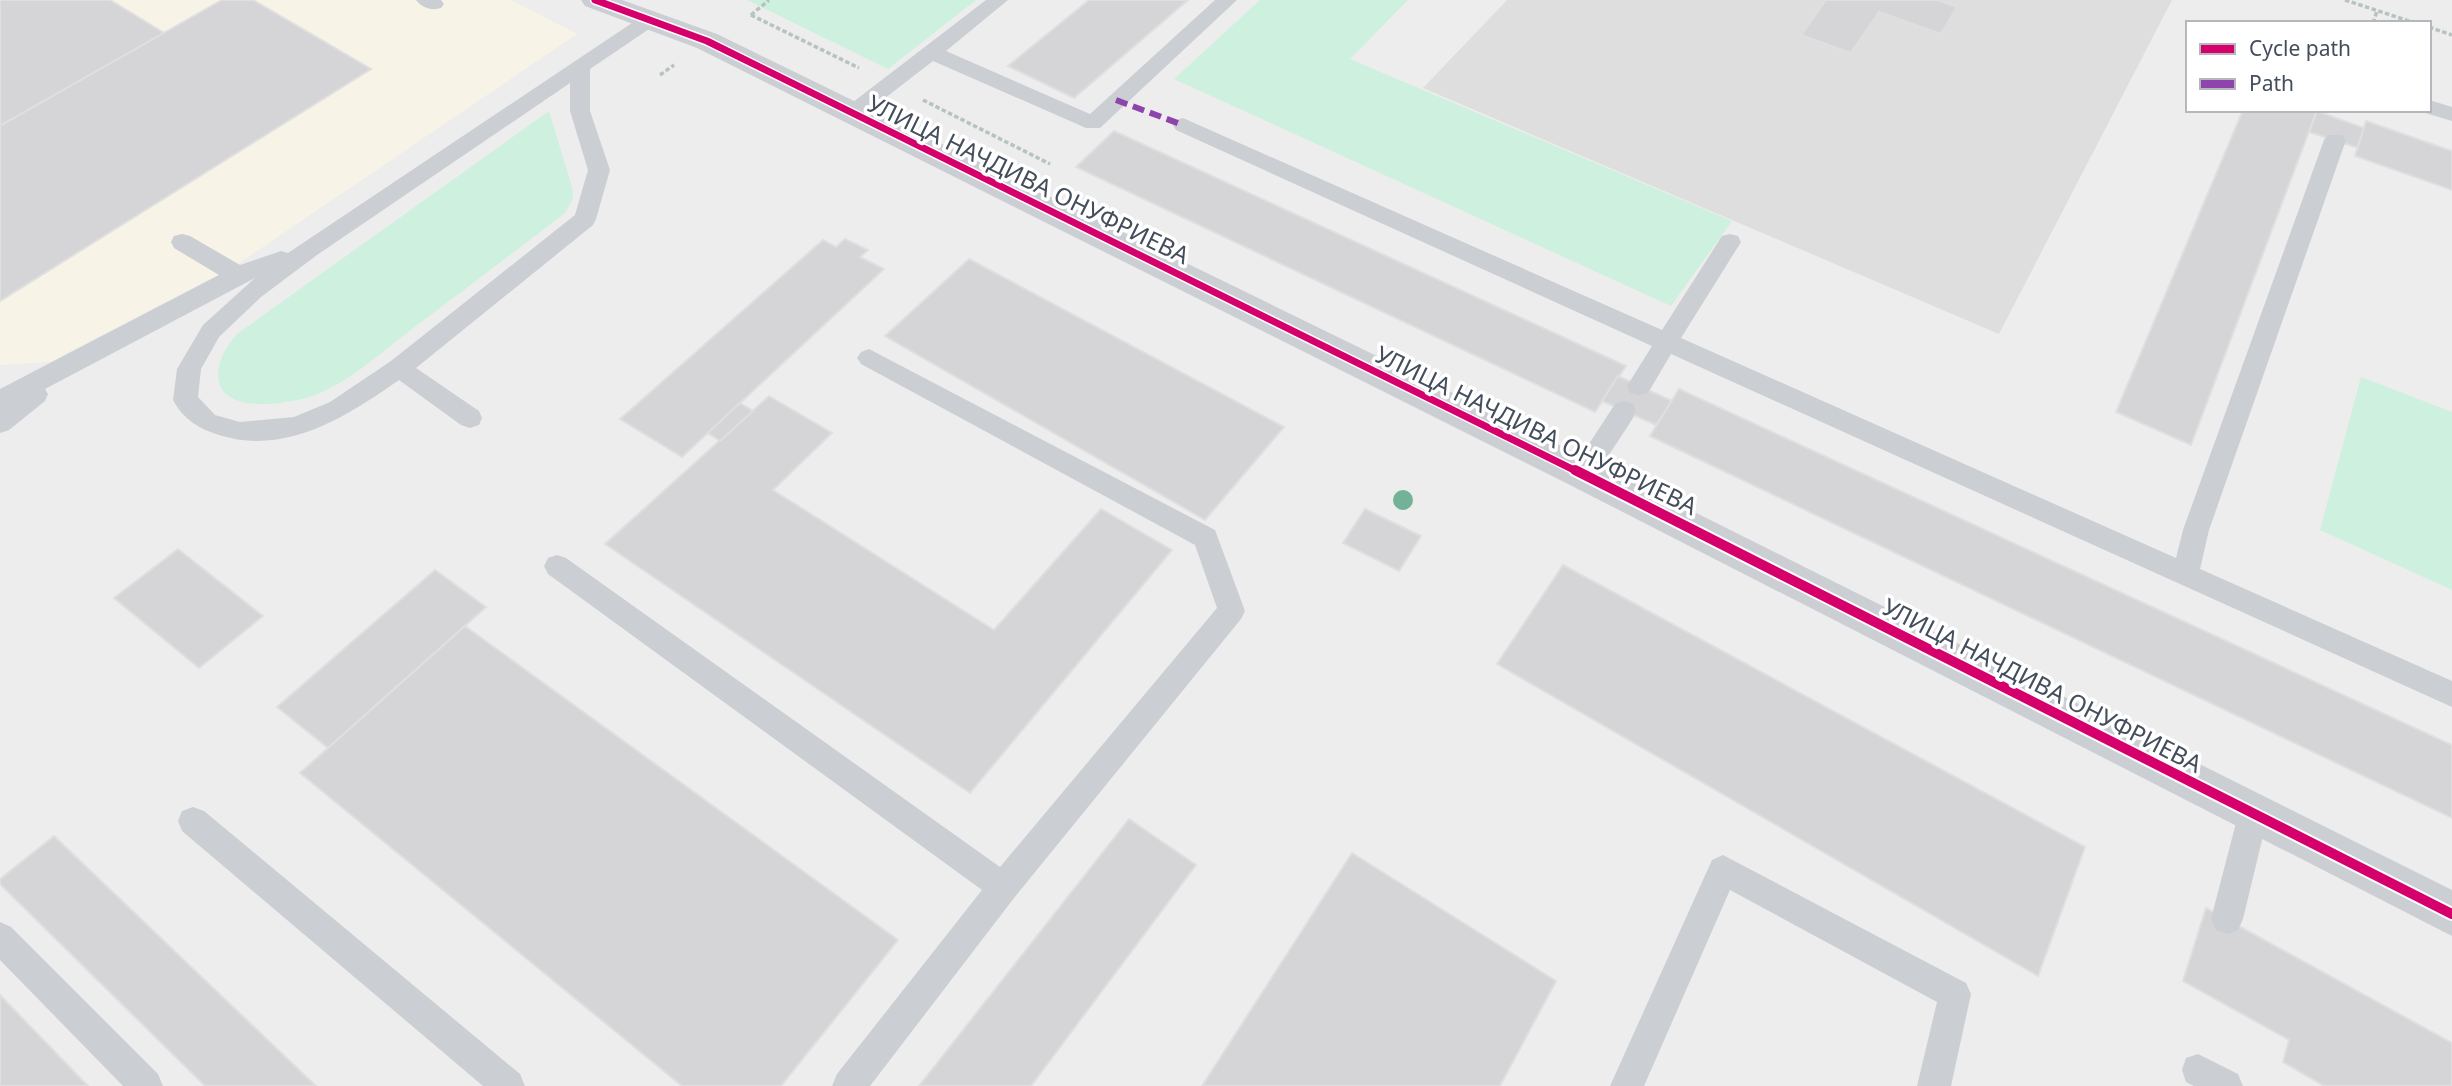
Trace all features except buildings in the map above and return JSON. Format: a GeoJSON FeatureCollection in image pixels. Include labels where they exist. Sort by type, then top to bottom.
{"type":"FeatureCollection","features":[{"type":"Feature","properties":{"kind":"street","name":"УЛИЦА НАЧДИВА ОНУФРИЕВА"},"geometry":{"type":"LineString","coordinates":[[595,0],[707,41],[1583,474],[2452,914]]}},
{"type":"Feature","properties":{"kind":"street"},"geometry":{"type":"LineString","coordinates":[[648,21],[679,0]]}},
{"type":"Feature","properties":{"kind":"lane"},"geometry":{"type":"LineString","coordinates":[[851,114],[998,0]]}},
{"type":"Feature","properties":{"kind":"lane"},"geometry":{"type":"LineString","coordinates":[[931,52],[1093,123],[1227,0]]}},
{"type":"Feature","properties":{"kind":"lane"},"geometry":{"type":"LineString","coordinates":[[580,66],[580,111],[599,170],[584,219],[399,368],[339,409],[296,427],[240,432],[206,422],[185,400],[189,369],[211,331],[253,291],[309,248],[580,66],[648,21]]}},
{"type":"Feature","properties":{"kind":"lane"},"geometry":{"type":"LineString","coordinates":[[2431,108],[2452,114]]}},
{"type":"Feature","properties":{"kind":"lane"},"geometry":{"type":"LineString","coordinates":[[1183,125],[2452,694]]}},
{"type":"Feature","properties":{"kind":"lane"},"geometry":{"type":"LineString","coordinates":[[2185,575],[2196,530],[2335,140]]}},
{"type":"Feature","properties":{"kind":"lane"},"geometry":{"type":"LineString","coordinates":[[182,242],[238,275]]}},
{"type":"Feature","properties":{"kind":"lane"},"geometry":{"type":"LineString","coordinates":[[1639,386],[1730,242]]}},
{"type":"Feature","properties":{"kind":"lane"},"geometry":{"type":"LineString","coordinates":[[0,400],[79,361],[238,275],[309,248]]}},
{"type":"Feature","properties":{"kind":"lane"},"geometry":{"type":"LineString","coordinates":[[849,1086],[1003,887],[1231,611],[1206,538],[869,358]]}},
{"type":"Feature","properties":{"kind":"lane"},"geometry":{"type":"LineString","coordinates":[[0,384],[34,377],[79,361]]}},
{"type":"Feature","properties":{"kind":"lane"},"geometry":{"type":"LineString","coordinates":[[0,423],[79,361]]}},
{"type":"Feature","properties":{"kind":"lane"},"geometry":{"type":"LineString","coordinates":[[399,368],[470,418]]}},
{"type":"Feature","properties":{"kind":"lane"},"geometry":{"type":"LineString","coordinates":[[1583,474],[1624,411]]}},
{"type":"Feature","properties":{"kind":"lane"},"geometry":{"type":"LineString","coordinates":[[557,566],[1003,887]]}},
{"type":"Feature","properties":{"kind":"lane"},"geometry":{"type":"LineString","coordinates":[[2227,919],[2253,815]]}},
{"type":"Feature","properties":{"kind":"lane"},"geometry":{"type":"LineString","coordinates":[[193,821],[508,1086]]}},
{"type":"Feature","properties":{"kind":"lane"},"geometry":{"type":"LineString","coordinates":[[1627,1086],[1723,870],[1955,994],[1934,1086]]}},
{"type":"Feature","properties":{"kind":"lane"},"geometry":{"type":"LineString","coordinates":[[0,938],[146,1086]]}},
{"type":"Feature","properties":{"kind":"lane"},"geometry":{"type":"LineString","coordinates":[[2198,1070],[2227,1086]]}},
{"type":"Feature","properties":{"kind":"path"},"geometry":{"type":"LineString","coordinates":[[769,0],[751,15],[890,83]]}},
{"type":"Feature","properties":{"kind":"path"},"geometry":{"type":"LineString","coordinates":[[2345,0],[2409,21]]}},
{"type":"Feature","properties":{"kind":"path"},"geometry":{"type":"LineString","coordinates":[[2374,21],[2377,10]]}},
{"type":"Feature","properties":{"kind":"path"},"geometry":{"type":"LineString","coordinates":[[2431,28],[2452,35]]}},
{"type":"Feature","properties":{"kind":"shaded area"},"geometry":{"type":"Polygon","coordinates":[[[0,0],[511,0],[577,34],[235,266],[50,362],[0,365],[0,0]]]}},
{"type":"Feature","properties":{"kind":"shaded area"},"geometry":{"type":"Polygon","coordinates":[[[1507,0],[2172,0],[1999,334],[1423,88],[1507,0]]]}},
{"type":"Feature","properties":{"kind":"green space"},"geometry":{"type":"Polygon","coordinates":[[[747,0],[976,0],[888,69],[747,0]]]}},
{"type":"Feature","properties":{"kind":"green space"},"geometry":{"type":"Polygon","coordinates":[[[1260,0],[1408,0],[1350,59],[1732,221],[1671,306],[1174,79],[1260,0]]]}},
{"type":"Feature","properties":{"kind":"green space"},"geometry":{"type":"Polygon","coordinates":[[[549,111],[572,187],[573,198],[565,213],[368,364],[333,387],[303,399],[265,404],[242,402],[223,390],[218,375],[220,362],[237,334],[549,111]]]}},
{"type":"Feature","properties":{"kind":"green space"},"geometry":{"type":"Polygon","coordinates":[[[2361,377],[2452,412],[2452,590],[2320,530],[2361,377]]]}},
{"type":"Feature","properties":{"kind":"marked path"},"geometry":{"type":"LineString","coordinates":[[1116,100],[1183,125]]}},
{"type":"Feature","properties":{"kind":"cycle path"},"geometry":{"type":"LineString","coordinates":[[595,0],[707,41],[1583,474],[2452,914]]}}]}
